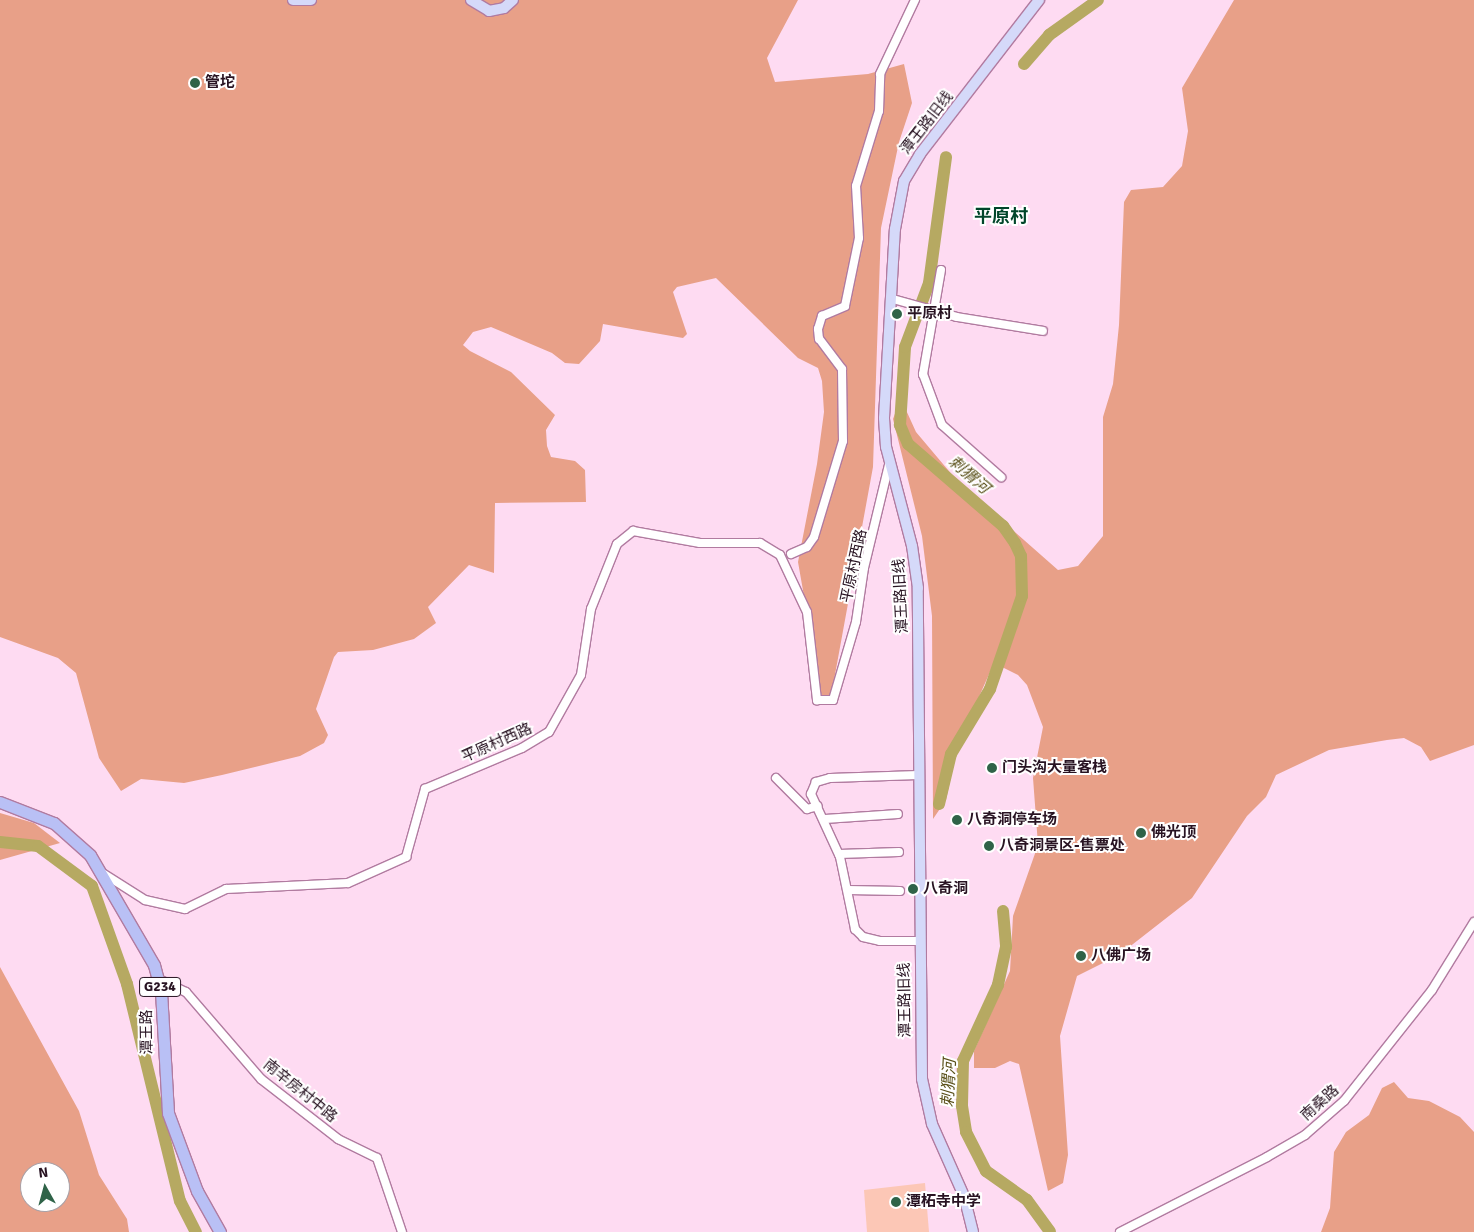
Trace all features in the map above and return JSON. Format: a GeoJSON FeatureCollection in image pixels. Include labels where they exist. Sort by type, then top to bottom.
{"type":"FeatureCollection","features":[{"type":"Feature","properties":{"kind":"highway","name":"潭王路"},"geometry":{"type":"LineString","coordinates":[[0,802],[54,823],[101,872],[159,979],[168,1113],[197,1190],[220,1232]]}},
{"type":"Feature","properties":{"kind":"main road"},"geometry":{"type":"LineString","coordinates":[[293,0],[310,0]]}},
{"type":"Feature","properties":{"kind":"main road"},"geometry":{"type":"LineString","coordinates":[[471,0],[489,11],[504,8],[513,0]]}},
{"type":"Feature","properties":{"kind":"main road","name":"潭王路旧线"},"geometry":{"type":"LineString","coordinates":[[973,1232],[925,1096],[919,941],[916,570],[890,463],[884,418],[893,299],[897,209],[910,169],[1039,0]]}},
{"type":"Feature","properties":{"kind":"street"},"geometry":{"type":"LineString","coordinates":[[792,554],[808,547],[814,537],[843,441],[842,369],[819,339],[818,329],[822,316],[845,306],[859,238],[856,186],[878,111],[880,74],[915,0]]}},
{"type":"Feature","properties":{"kind":"street"},"geometry":{"type":"LineString","coordinates":[[941,270],[932,308],[923,374],[942,425],[1001,477]]}},
{"type":"Feature","properties":{"kind":"street"},"geometry":{"type":"LineString","coordinates":[[893,299],[932,308],[957,317],[1043,331]]}},
{"type":"Feature","properties":{"kind":"street","name":"平原村西路"},"geometry":{"type":"LineString","coordinates":[[101,872],[145,900],[185,909],[226,889],[348,883],[406,857],[425,789],[522,748],[549,732],[580,675],[591,608],[617,544],[633,531],[700,543],[760,543],[780,555],[807,612],[818,700],[833,700],[856,622],[864,568],[890,463]]}},
{"type":"Feature","properties":{"kind":"street"},"geometry":{"type":"LineString","coordinates":[[918,775],[830,778],[811,788],[839,854],[855,929],[863,937],[919,941]]}},
{"type":"Feature","properties":{"kind":"street"},"geometry":{"type":"LineString","coordinates":[[776,778],[807,809],[818,806]]}},
{"type":"Feature","properties":{"kind":"street"},"geometry":{"type":"LineString","coordinates":[[824,819],[898,814]]}},
{"type":"Feature","properties":{"kind":"street"},"geometry":{"type":"LineString","coordinates":[[839,854],[899,852]]}},
{"type":"Feature","properties":{"kind":"street"},"geometry":{"type":"LineString","coordinates":[[848,890],[900,890]]}},
{"type":"Feature","properties":{"kind":"street","name":"南桑路"},"geometry":{"type":"LineString","coordinates":[[1120,1232],[1275,1153],[1305,1135],[1344,1101],[1432,990],[1474,922]]}},
{"type":"Feature","properties":{"kind":"street","name":"南辛房村中路"},"geometry":{"type":"LineString","coordinates":[[159,979],[186,992],[261,1079],[338,1139],[378,1158],[402,1232]]}},
{"type":"Feature","properties":{"kind":"shaded area"},"geometry":{"type":"Polygon","coordinates":[[[0,0],[798,0],[767,58],[775,82],[868,74],[904,64],[912,103],[899,142],[881,228],[873,467],[832,691],[825,700],[821,693],[798,562],[817,464],[824,412],[822,381],[818,368],[798,358],[716,278],[677,287],[673,292],[687,334],[683,338],[603,324],[600,341],[579,364],[565,363],[552,353],[491,327],[473,332],[463,345],[470,351],[511,372],[555,415],[546,430],[547,446],[551,457],[575,461],[585,470],[586,502],[495,503],[494,573],[469,565],[428,607],[436,623],[414,639],[373,650],[338,652],[334,657],[316,709],[328,735],[324,743],[300,756],[222,775],[184,783],[141,779],[121,791],[99,758],[76,673],[58,658],[0,637],[0,0]]]}},
{"type":"Feature","properties":{"kind":"shaded area"},"geometry":{"type":"Polygon","coordinates":[[[1234,0],[1474,0],[1474,745],[1430,761],[1421,747],[1404,738],[1387,740],[1329,750],[1276,775],[1266,797],[1247,816],[1192,898],[1119,955],[1077,976],[1060,1036],[1068,1155],[1063,1183],[1048,1191],[1019,1064],[1010,1061],[995,1068],[974,1068],[974,1051],[1010,971],[1013,916],[1038,845],[1033,778],[1043,727],[1027,685],[1018,675],[994,663],[958,744],[946,800],[933,819],[932,616],[922,536],[893,419],[896,411],[906,410],[916,432],[959,483],[1058,570],[1078,566],[1103,536],[1103,417],[1113,384],[1119,325],[1124,202],[1131,190],[1163,187],[1182,166],[1188,131],[1182,88],[1234,0]]]}},
{"type":"Feature","properties":{"kind":"shaded area"},"geometry":{"type":"Polygon","coordinates":[[[0,813],[34,823],[60,843],[0,860],[0,813]]]}},
{"type":"Feature","properties":{"kind":"shaded area"},"geometry":{"type":"Polygon","coordinates":[[[0,967],[79,1111],[99,1175],[127,1219],[129,1232],[0,1232],[0,967]]]}},
{"type":"Feature","properties":{"kind":"shaded area"},"geometry":{"type":"Polygon","coordinates":[[[1394,1082],[1408,1098],[1429,1101],[1460,1117],[1474,1132],[1474,1232],[1321,1232],[1330,1208],[1334,1152],[1346,1132],[1369,1115],[1382,1088],[1394,1082]]]}},
{"type":"Feature","properties":{"kind":"shaded area"},"geometry":{"type":"Polygon","coordinates":[[[925,1183],[929,1232],[867,1232],[864,1190],[925,1183]]]}},
{"type":"Feature","properties":{"kind":"waterway","name":"刺猬河"},"geometry":{"type":"LineString","coordinates":[[1024,64],[1049,35],[1098,0]]}},
{"type":"Feature","properties":{"kind":"waterway","name":"刺猬河"},"geometry":{"type":"LineString","coordinates":[[939,804],[951,754],[990,689],[1022,596],[1021,556],[1015,543],[1003,526],[908,444],[900,425],[905,347],[929,283],[946,157]]}},
{"type":"Feature","properties":{"kind":"waterway"},"geometry":{"type":"LineString","coordinates":[[0,842],[38,846],[92,886],[127,984],[180,1201],[196,1232]]}},
{"type":"Feature","properties":{"kind":"waterway","name":"刺猬河"},"geometry":{"type":"LineString","coordinates":[[1003,911],[1006,947],[998,985],[963,1061],[962,1106],[966,1132],[986,1171],[1027,1200],[1050,1232]]}},
{"type":"Feature","properties":{"kind":"place","name":"管坨"},"geometry":{"type":"Point","coordinates":[195,83]}},
{"type":"Feature","properties":{"kind":"place","name":"平原村"},"geometry":{"type":"Point","coordinates":[897,314]}},
{"type":"Feature","properties":{"kind":"place","name":"门头沟大量客栈"},"geometry":{"type":"Point","coordinates":[992,768]}},
{"type":"Feature","properties":{"kind":"place","name":"八奇洞停车场"},"geometry":{"type":"Point","coordinates":[957,820]}},
{"type":"Feature","properties":{"kind":"place","name":"佛光顶"},"geometry":{"type":"Point","coordinates":[1141,833]}},
{"type":"Feature","properties":{"kind":"place","name":"八奇洞景区-售票处"},"geometry":{"type":"Point","coordinates":[989,846]}},
{"type":"Feature","properties":{"kind":"place","name":"八奇洞"},"geometry":{"type":"Point","coordinates":[913,889]}},
{"type":"Feature","properties":{"kind":"place","name":"八佛广场"},"geometry":{"type":"Point","coordinates":[1081,956]}},
{"type":"Feature","properties":{"kind":"place","name":"潭柘寺中学"},"geometry":{"type":"Point","coordinates":[896,1202]}},
{"type":"Feature","properties":{"kind":"district","name":"平原村"},"geometry":{"type":"Point","coordinates":[1001,216]}}]}
